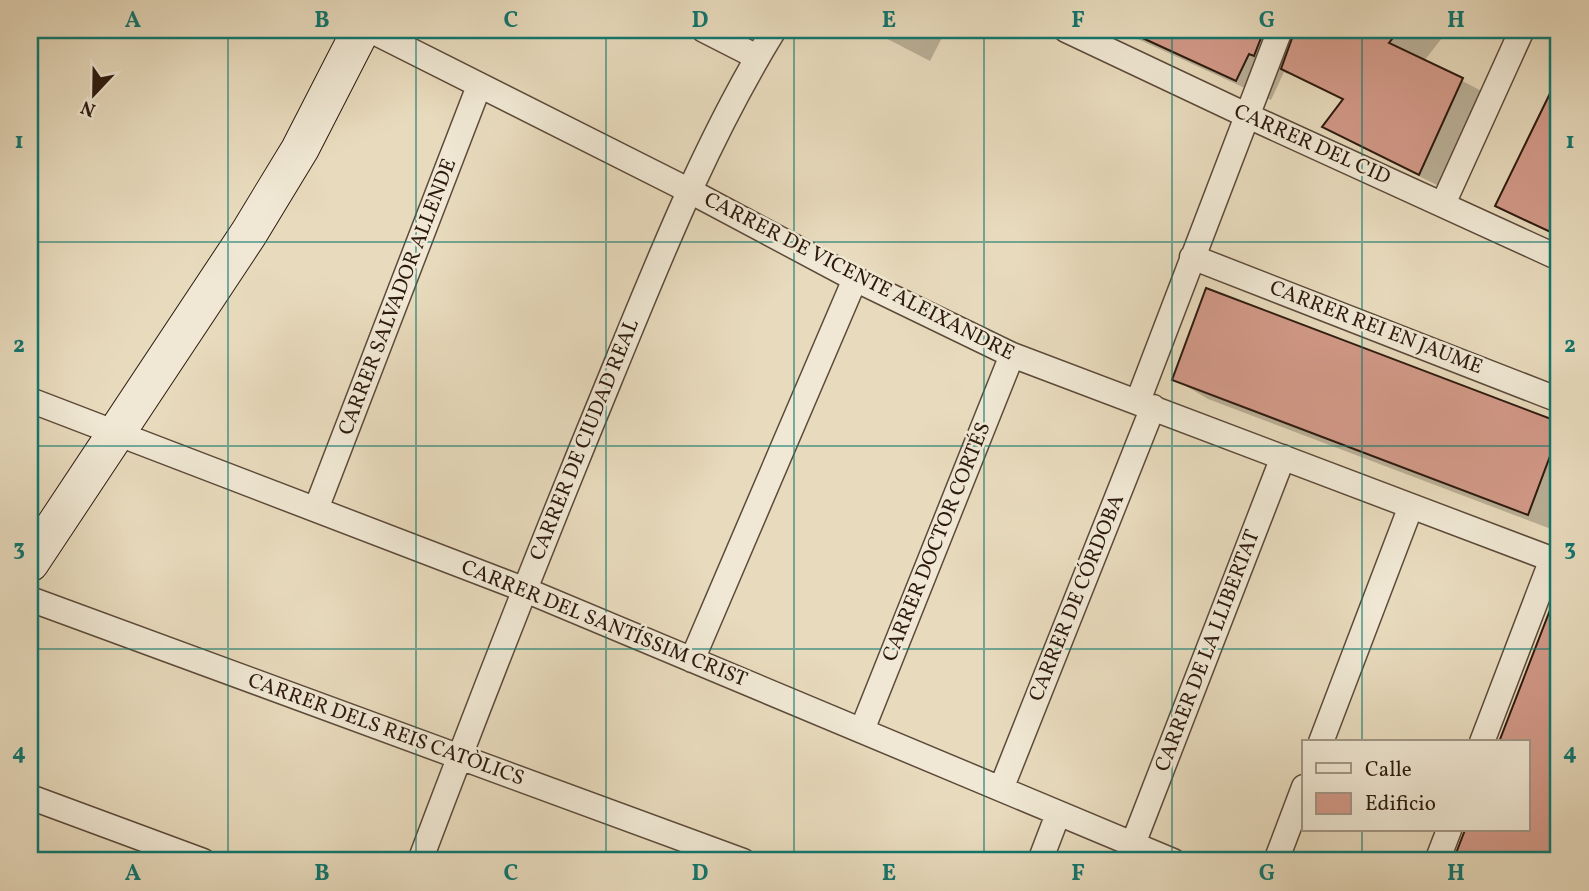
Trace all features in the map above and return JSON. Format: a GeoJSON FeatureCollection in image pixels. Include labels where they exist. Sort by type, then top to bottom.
{"type":"FeatureCollection","features":[{"type":"Feature","properties":{"kind":"street"},"geometry":{"type":"LineString","coordinates":[[30,563],[249,233],[300,149],[361,30]]}},
{"type":"Feature","properties":{"kind":"street","name":"CARRER DE VICENTE ALEIXANDRE"},"geometry":{"type":"LineString","coordinates":[[370,30],[688,190],[855,279],[1012,355],[1555,561]]}},
{"type":"Feature","properties":{"kind":"street"},"geometry":{"type":"LineString","coordinates":[[704,30],[757,57]]}},
{"type":"Feature","properties":{"kind":"street","name":"CARRER DE CIUDAD REAL"},"geometry":{"type":"LineString","coordinates":[[421,861],[523,589],[688,190],[757,57],[774,30]]}},
{"type":"Feature","properties":{"kind":"street","name":"CARRER DEL CID"},"geometry":{"type":"LineString","coordinates":[[1066,30],[1559,258]]}},
{"type":"Feature","properties":{"kind":"street","name":"CARRER DE CÓRDOBA"},"geometry":{"type":"LineString","coordinates":[[1001,789],[1145,404],[1192,257],[1280,30]]}},
{"type":"Feature","properties":{"kind":"street"},"geometry":{"type":"LineString","coordinates":[[1443,204],[1515,32]]}},
{"type":"Feature","properties":{"kind":"street","name":"CARRER SALVADOR ALLENDE"},"geometry":{"type":"LineString","coordinates":[[316,509],[480,86]]}},
{"type":"Feature","properties":{"kind":"street","name":"CARRER REI EN JAUME"},"geometry":{"type":"LineString","coordinates":[[1192,257],[1559,400]]}},
{"type":"Feature","properties":{"kind":"street"},"geometry":{"type":"LineString","coordinates":[[692,660],[855,279]]}},
{"type":"Feature","properties":{"kind":"street","name":"CARRER DOCTOR CORTÉS"},"geometry":{"type":"LineString","coordinates":[[862,730],[1012,355]]}},
{"type":"Feature","properties":{"kind":"street","name":"CARRER DEL SANTÍSSIM CRIST"},"geometry":{"type":"LineString","coordinates":[[30,400],[523,589],[1173,861]]}},
{"type":"Feature","properties":{"kind":"street","name":"CARRER DE LA LLIBERTAT"},"geometry":{"type":"LineString","coordinates":[[1133,844],[1283,457]]}},
{"type":"Feature","properties":{"kind":"street"},"geometry":{"type":"LineString","coordinates":[[1322,740],[1410,506]]}},
{"type":"Feature","properties":{"kind":"street"},"geometry":{"type":"LineString","coordinates":[[1483,740],[1555,561]]}},
{"type":"Feature","properties":{"kind":"street","name":"CARRER DELS REIS CATÒLICS"},"geometry":{"type":"LineString","coordinates":[[30,599],[743,861]]}},
{"type":"Feature","properties":{"kind":"street"},"geometry":{"type":"LineString","coordinates":[[1276,861],[1302,792]]}},
{"type":"Feature","properties":{"kind":"street"},"geometry":{"type":"LineString","coordinates":[[30,797],[203,861]]}},
{"type":"Feature","properties":{"kind":"street"},"geometry":{"type":"LineString","coordinates":[[1040,861],[1058,814]]}},
{"type":"Feature","properties":{"kind":"street"},"geometry":{"type":"LineString","coordinates":[[1437,861],[1448,832]]}},
{"type":"Feature","properties":{"kind":"building"},"geometry":{"type":"Polygon","coordinates":[[[1125,30],[1264,30],[1254,56],[1249,54],[1236,81],[1125,30]]]}},
{"type":"Feature","properties":{"kind":"building"},"geometry":{"type":"Polygon","coordinates":[[[1295,30],[1399,30],[1389,43],[1463,78],[1419,175],[1322,127],[1343,99],[1281,69],[1295,30]]]}},
{"type":"Feature","properties":{"kind":"building"},"geometry":{"type":"Polygon","coordinates":[[[1559,75],[1559,236],[1495,206],[1559,75]]]}},
{"type":"Feature","properties":{"kind":"building"},"geometry":{"type":"Polygon","coordinates":[[[1206,288],[1559,422],[1559,432],[1528,515],[1172,380],[1206,288]]]}},
{"type":"Feature","properties":{"kind":"building"},"geometry":{"type":"Polygon","coordinates":[[[1559,592],[1559,861],[1453,861],[1464,832],[1530,832],[1530,740],[1500,740],[1559,592]]]}}]}
